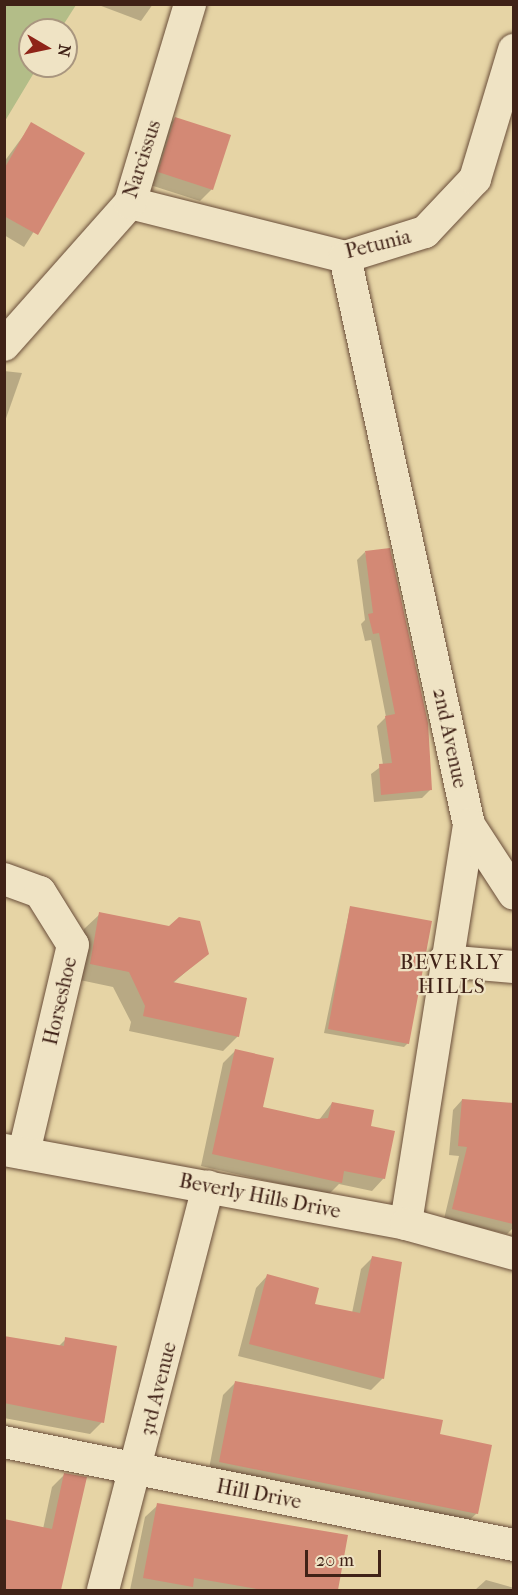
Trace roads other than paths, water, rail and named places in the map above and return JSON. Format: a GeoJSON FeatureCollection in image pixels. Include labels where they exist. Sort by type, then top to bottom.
{"type":"FeatureCollection","features":[{"type":"Feature","properties":{"kind":"street","name":"Narcissus"},"geometry":{"type":"LineString","coordinates":[[4,345],[130,203],[190,4]]}},
{"type":"Feature","properties":{"kind":"street","name":"Petunia"},"geometry":{"type":"LineString","coordinates":[[130,203],[345,257],[425,232],[475,179],[513,50]]}},
{"type":"Feature","properties":{"kind":"street","name":"2nd Avenue"},"geometry":{"type":"LineString","coordinates":[[345,257],[469,825],[444,961],[406,1224]]}},
{"type":"Feature","properties":{"kind":"street"},"geometry":{"type":"LineString","coordinates":[[469,825],[513,894]]}},
{"type":"Feature","properties":{"kind":"street","name":"Horseshoe"},"geometry":{"type":"LineString","coordinates":[[4,879],[40,892],[73,945],[14,1152]]}},
{"type":"Feature","properties":{"kind":"street"},"geometry":{"type":"LineString","coordinates":[[444,961],[513,967]]}},
{"type":"Feature","properties":{"kind":"street","name":"Beverly Hills Drive"},"geometry":{"type":"LineString","coordinates":[[14,1152],[406,1224],[513,1254]]}},
{"type":"Feature","properties":{"kind":"street","name":"3rd Avenue"},"geometry":{"type":"LineString","coordinates":[[104,1590],[138,1470],[208,1186]]}},
{"type":"Feature","properties":{"kind":"street","name":"Hill Drive"},"geometry":{"type":"LineString","coordinates":[[4,1442],[513,1545]]}},
{"type":"Feature","properties":{"kind":"district","name":"BEVERLY HILLS"},"geometry":{"type":"Point","coordinates":[452,974]}}]}
